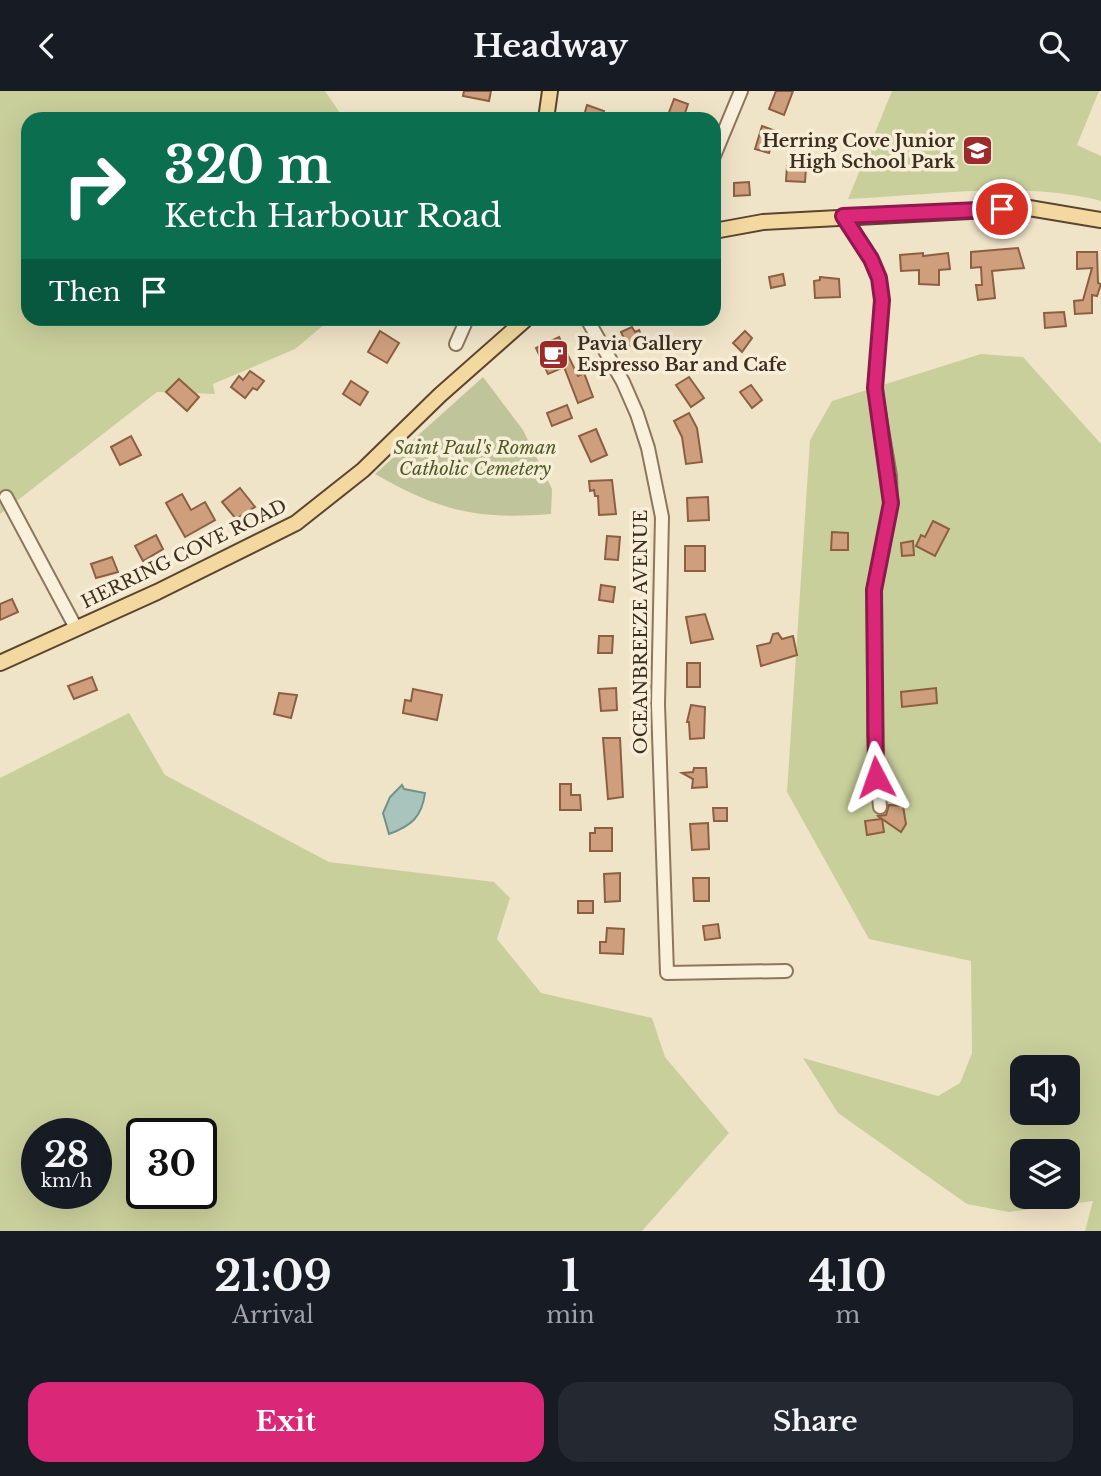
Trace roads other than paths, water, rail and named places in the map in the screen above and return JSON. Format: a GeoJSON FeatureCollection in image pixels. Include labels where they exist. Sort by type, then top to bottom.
{"type":"FeatureCollection","features":[{"type":"Feature","properties":{"kind":"main road"},"geometry":{"type":"LineString","coordinates":[[546,112],[550,91]]}},
{"type":"Feature","properties":{"kind":"main road"},"geometry":{"type":"LineString","coordinates":[[721,230],[763,222],[843,216],[1028,208],[1101,219]]}},
{"type":"Feature","properties":{"kind":"main road","name":"HERRING COVE ROAD"},"geometry":{"type":"LineString","coordinates":[[0,663],[262,542],[307,515],[363,470],[440,395],[518,326]]}},
{"type":"Feature","properties":{"kind":"street"},"geometry":{"type":"LineString","coordinates":[[721,139],[741,91]]}},
{"type":"Feature","properties":{"kind":"street"},"geometry":{"type":"LineString","coordinates":[[843,216],[871,259],[879,278],[882,300],[875,388],[891,503],[874,590],[874,735],[880,807]]}},
{"type":"Feature","properties":{"kind":"street"},"geometry":{"type":"LineString","coordinates":[[456,344],[464,326]]}},
{"type":"Feature","properties":{"kind":"street","name":"OCEANBREEZE AVENUE"},"geometry":{"type":"LineString","coordinates":[[591,326],[623,382],[637,414],[648,448],[662,517],[658,705],[667,972],[786,971]]}},
{"type":"Feature","properties":{"kind":"street"},"geometry":{"type":"LineString","coordinates":[[6,497],[76,628]]}},
{"type":"Feature","properties":{"kind":"water"},"geometry":{"type":"Polygon","coordinates":[[[402,785],[404,789],[425,793],[423,801],[414,819],[389,834],[383,813],[390,797],[402,785]]]}},
{"type":"Feature","properties":{"kind":"place","name":"Herring Cove Junior High School Park"},"geometry":{"type":"Point","coordinates":[978,151]}},
{"type":"Feature","properties":{"kind":"place","name":"Pavia Gallery Espresso Bar and Cafe"},"geometry":{"type":"Point","coordinates":[554,354]}},
{"type":"Feature","properties":{"kind":"park label","name":"Saint Paul's Roman Catholic Cemetery"},"geometry":{"type":"Point","coordinates":[475,458]}}]}
